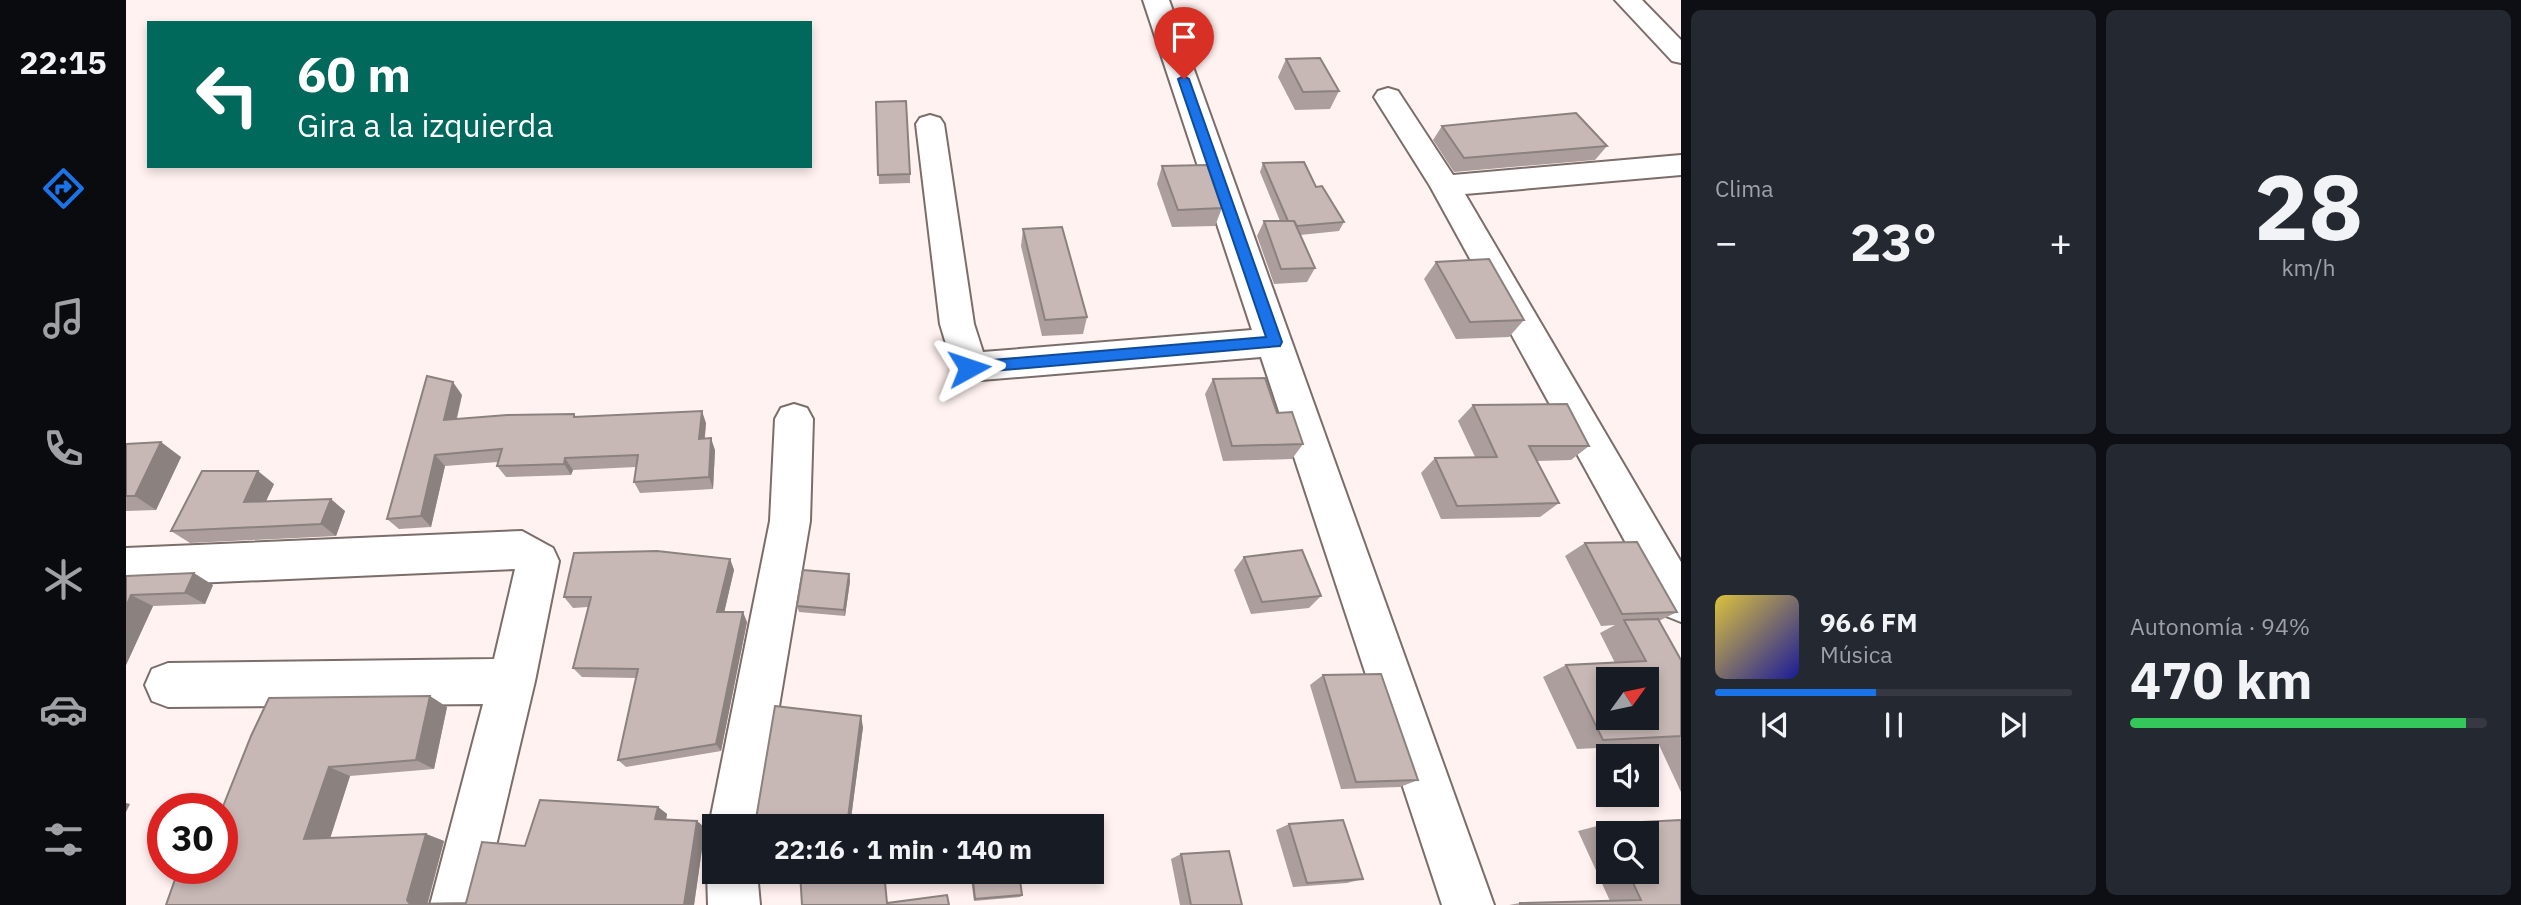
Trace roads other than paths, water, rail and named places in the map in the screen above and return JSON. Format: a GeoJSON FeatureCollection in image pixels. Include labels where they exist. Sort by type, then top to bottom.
{"type":"FeatureCollection","features":[{"type":"Feature","properties":{"kind":"street"},"geometry":{"type":"LineString","coordinates":[[1156,0],[1275,342],[1339,539],[1468,905]]}},
{"type":"Feature","properties":{"kind":"street"},"geometry":{"type":"LineString","coordinates":[[1628,0],[1681,55]]}},
{"type":"Feature","properties":{"kind":"street"},"geometry":{"type":"LineString","coordinates":[[1388,97],[1445,186],[1681,603]]}},
{"type":"Feature","properties":{"kind":"street"},"geometry":{"type":"LineString","coordinates":[[930,124],[957,324],[969,368],[1275,342]]}},
{"type":"Feature","properties":{"kind":"street"},"geometry":{"type":"LineString","coordinates":[[1445,186],[1681,165]]}},
{"type":"Feature","properties":{"kind":"street"},"geometry":{"type":"LineString","coordinates":[[736,814],[790,521],[794,419]]}},
{"type":"Feature","properties":{"kind":"street"},"geometry":{"type":"LineString","coordinates":[[126,567],[522,550],[538,561],[512,681],[456,905]]}},
{"type":"Feature","properties":{"kind":"street"},"geometry":{"type":"LineString","coordinates":[[168,685],[512,681]]}},
{"type":"Feature","properties":{"kind":"street"},"geometry":{"type":"LineString","coordinates":[[733,884],[734,905]]}}]}
